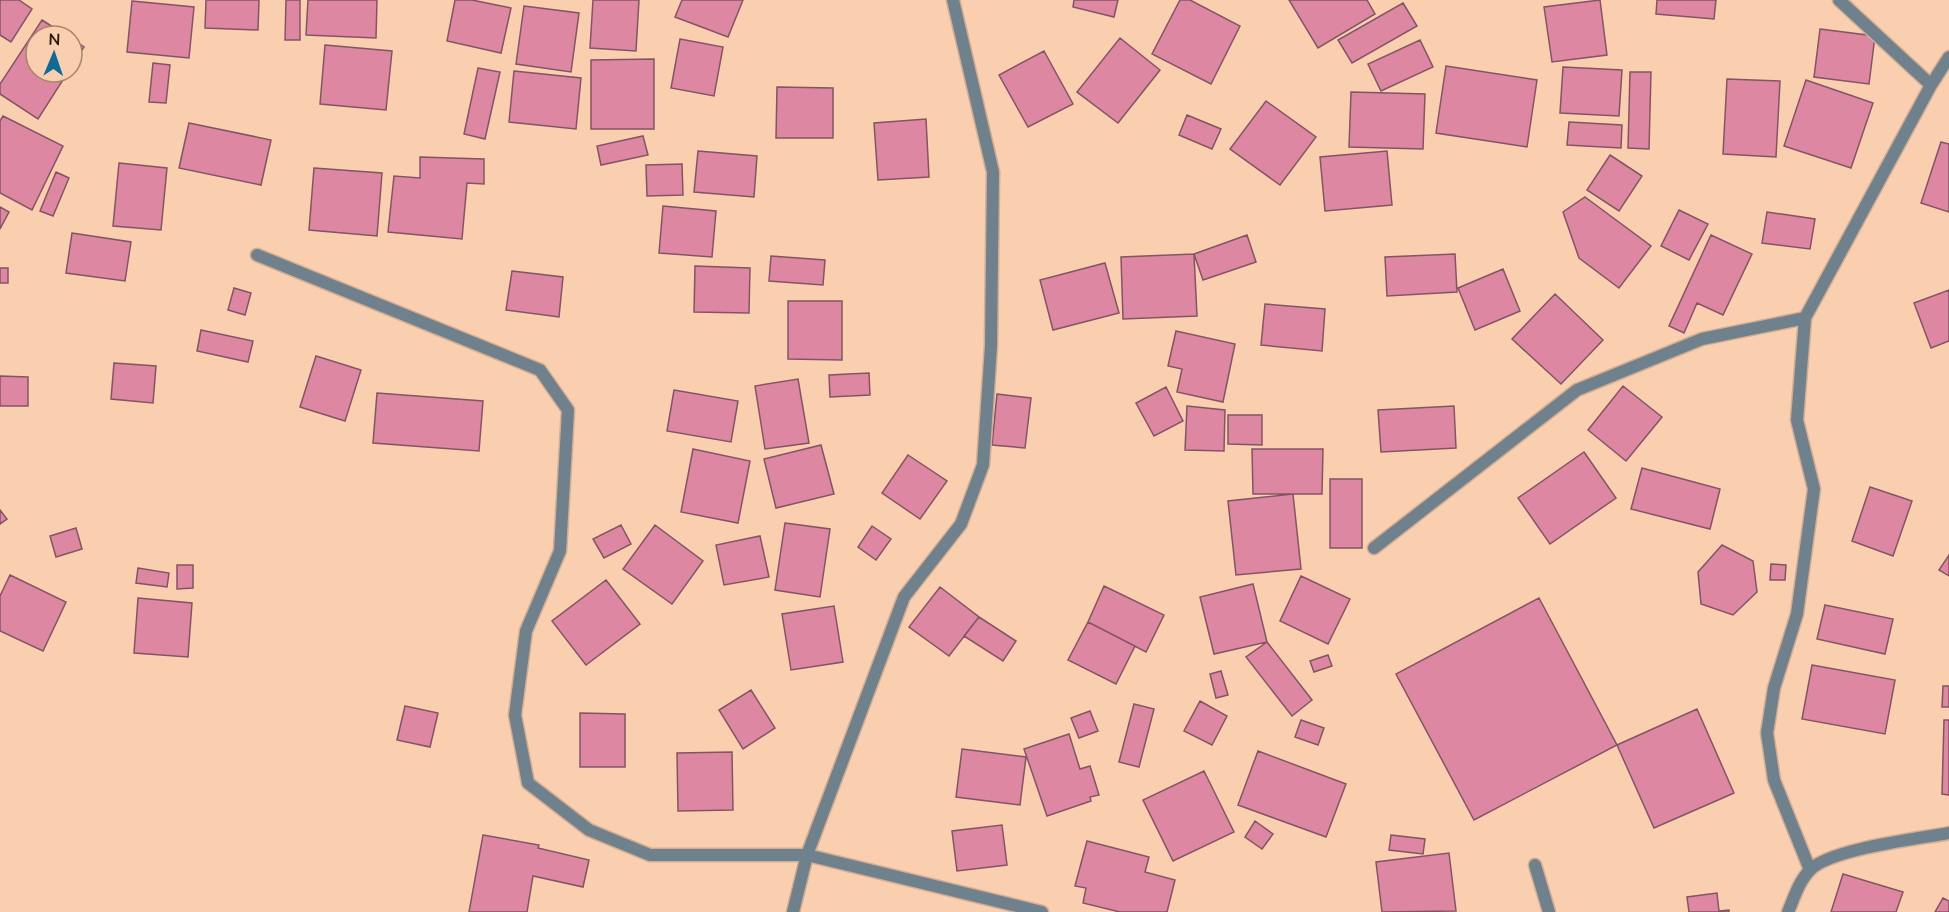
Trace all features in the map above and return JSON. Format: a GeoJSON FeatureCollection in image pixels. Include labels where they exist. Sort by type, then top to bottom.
{"type":"FeatureCollection","features":[{"type":"Feature","properties":{"kind":"street"},"geometry":{"type":"LineString","coordinates":[[793,912],[807,855],[904,597],[961,524],[984,465],[992,346],[993,172],[956,3],[953,0]]}},
{"type":"Feature","properties":{"kind":"street"},"geometry":{"type":"LineString","coordinates":[[1839,0],[1931,85]]}},
{"type":"Feature","properties":{"kind":"street"},"geometry":{"type":"LineString","coordinates":[[1810,870],[1774,780],[1767,733],[1774,688],[1797,614],[1814,489],[1797,420],[1805,318],[1931,85],[1949,57]]}},
{"type":"Feature","properties":{"kind":"street"},"geometry":{"type":"LineString","coordinates":[[257,255],[540,370],[568,410],[560,551],[526,631],[514,715],[528,783],[589,830],[650,855],[807,855],[1042,912]]}},
{"type":"Feature","properties":{"kind":"street"},"geometry":{"type":"LineString","coordinates":[[1374,548],[1577,390],[1702,339],[1805,318]]}},
{"type":"Feature","properties":{"kind":"street"},"geometry":{"type":"LineString","coordinates":[[1788,912],[1797,890],[1810,870],[1831,856],[1949,833]]}},
{"type":"Feature","properties":{"kind":"street"},"geometry":{"type":"LineString","coordinates":[[1535,865],[1549,912]]}},
{"type":"Feature","properties":{"kind":"building"},"geometry":{"type":"Polygon","coordinates":[[[0,0],[19,0],[32,9],[11,42],[0,35],[0,0]]]}},
{"type":"Feature","properties":{"kind":"building"},"geometry":{"type":"Polygon","coordinates":[[[206,0],[259,0],[258,30],[205,28],[206,0]]]}},
{"type":"Feature","properties":{"kind":"building"},"geometry":{"type":"Polygon","coordinates":[[[286,0],[300,0],[300,40],[285,40],[286,0]]]}},
{"type":"Feature","properties":{"kind":"building"},"geometry":{"type":"Polygon","coordinates":[[[308,0],[377,0],[376,38],[306,35],[308,0]]]}},
{"type":"Feature","properties":{"kind":"building"},"geometry":{"type":"Polygon","coordinates":[[[455,0],[472,0],[511,8],[501,53],[447,41],[455,0]]]}},
{"type":"Feature","properties":{"kind":"building"},"geometry":{"type":"Polygon","coordinates":[[[593,0],[639,0],[636,51],[590,48],[593,0]]]}},
{"type":"Feature","properties":{"kind":"building"},"geometry":{"type":"Polygon","coordinates":[[[682,0],[743,0],[728,37],[675,17],[682,0]]]}},
{"type":"Feature","properties":{"kind":"building"},"geometry":{"type":"Polygon","coordinates":[[[1074,0],[1118,0],[1114,17],[1073,7],[1074,0]]]}},
{"type":"Feature","properties":{"kind":"building"},"geometry":{"type":"Polygon","coordinates":[[[1180,0],[1190,0],[1240,26],[1211,84],[1152,54],[1180,0]]]}},
{"type":"Feature","properties":{"kind":"building"},"geometry":{"type":"Polygon","coordinates":[[[1289,0],[1367,0],[1375,14],[1318,48],[1289,0]]]}},
{"type":"Feature","properties":{"kind":"building"},"geometry":{"type":"Polygon","coordinates":[[[1600,0],[1607,55],[1552,62],[1544,7],[1600,0]]]}},
{"type":"Feature","properties":{"kind":"building"},"geometry":{"type":"Polygon","coordinates":[[[1657,0],[1716,0],[1714,19],[1656,14],[1657,0]]]}},
{"type":"Feature","properties":{"kind":"building"},"geometry":{"type":"Polygon","coordinates":[[[132,1],[194,7],[189,58],[127,52],[132,1]]]}},
{"type":"Feature","properties":{"kind":"building"},"geometry":{"type":"Polygon","coordinates":[[[1403,3],[1417,26],[1352,63],[1338,40],[1403,3]]]}},
{"type":"Feature","properties":{"kind":"building"},"geometry":{"type":"Polygon","coordinates":[[[524,6],[579,13],[571,72],[516,64],[524,6]]]}},
{"type":"Feature","properties":{"kind":"building"},"geometry":{"type":"Polygon","coordinates":[[[1820,29],[1875,36],[1869,84],[1814,77],[1820,29]]]}},
{"type":"Feature","properties":{"kind":"building"},"geometry":{"type":"Polygon","coordinates":[[[1120,38],[1160,70],[1118,123],[1077,92],[1120,38]]]}},
{"type":"Feature","properties":{"kind":"building"},"geometry":{"type":"Polygon","coordinates":[[[680,39],[723,47],[714,96],[671,88],[680,39]]]}},
{"type":"Feature","properties":{"kind":"building"},"geometry":{"type":"Polygon","coordinates":[[[1420,40],[1433,67],[1381,91],[1368,64],[1420,40]]]}},
{"type":"Feature","properties":{"kind":"building"},"geometry":{"type":"Polygon","coordinates":[[[325,45],[392,51],[386,110],[320,104],[325,45]]]}},
{"type":"Feature","properties":{"kind":"building"},"geometry":{"type":"Polygon","coordinates":[[[24,47],[24,84],[60,84],[38,119],[0,94],[0,84],[24,47]]]}},
{"type":"Feature","properties":{"kind":"building"},"geometry":{"type":"Polygon","coordinates":[[[1044,51],[1073,104],[1028,127],[999,75],[1044,51]]]}},
{"type":"Feature","properties":{"kind":"building"},"geometry":{"type":"Polygon","coordinates":[[[654,59],[654,129],[591,129],[591,60],[654,59]]]}},
{"type":"Feature","properties":{"kind":"building"},"geometry":{"type":"Polygon","coordinates":[[[153,63],[170,65],[166,103],[149,102],[153,63]]]}},
{"type":"Feature","properties":{"kind":"building"},"geometry":{"type":"Polygon","coordinates":[[[1446,66],[1537,80],[1527,147],[1436,133],[1446,66]]]}},
{"type":"Feature","properties":{"kind":"building"},"geometry":{"type":"Polygon","coordinates":[[[1563,67],[1622,70],[1619,116],[1560,113],[1563,67]]]}},
{"type":"Feature","properties":{"kind":"building"},"geometry":{"type":"Polygon","coordinates":[[[478,68],[500,72],[485,139],[464,134],[478,68]]]}},
{"type":"Feature","properties":{"kind":"building"},"geometry":{"type":"Polygon","coordinates":[[[514,71],[581,78],[576,129],[509,122],[514,71]]]}},
{"type":"Feature","properties":{"kind":"building"},"geometry":{"type":"Polygon","coordinates":[[[1630,72],[1651,72],[1649,149],[1628,148],[1630,72]]]}},
{"type":"Feature","properties":{"kind":"building"},"geometry":{"type":"Polygon","coordinates":[[[1727,79],[1780,81],[1776,157],[1723,154],[1727,79]]]}},
{"type":"Feature","properties":{"kind":"building"},"geometry":{"type":"Polygon","coordinates":[[[1806,80],[1873,103],[1851,168],[1784,146],[1806,80]]]}},
{"type":"Feature","properties":{"kind":"building"},"geometry":{"type":"Polygon","coordinates":[[[777,87],[833,88],[833,138],[776,138],[777,87]]]}},
{"type":"Feature","properties":{"kind":"building"},"geometry":{"type":"Polygon","coordinates":[[[1351,92],[1425,94],[1423,149],[1349,147],[1351,92]]]}},
{"type":"Feature","properties":{"kind":"building"},"geometry":{"type":"Polygon","coordinates":[[[1266,101],[1316,137],[1280,185],[1230,149],[1266,101]]]}},
{"type":"Feature","properties":{"kind":"building"},"geometry":{"type":"Polygon","coordinates":[[[1187,115],[1221,129],[1212,149],[1179,135],[1187,115]]]}},
{"type":"Feature","properties":{"kind":"building"},"geometry":{"type":"Polygon","coordinates":[[[3,116],[63,146],[32,210],[0,193],[0,121],[3,116]]]}},
{"type":"Feature","properties":{"kind":"building"},"geometry":{"type":"Polygon","coordinates":[[[926,119],[929,177],[878,180],[874,123],[926,119]]]}},
{"type":"Feature","properties":{"kind":"building"},"geometry":{"type":"Polygon","coordinates":[[[1569,122],[1622,125],[1621,148],[1567,145],[1569,122]]]}},
{"type":"Feature","properties":{"kind":"building"},"geometry":{"type":"Polygon","coordinates":[[[189,123],[271,140],[261,185],[179,168],[189,123]]]}},
{"type":"Feature","properties":{"kind":"building"},"geometry":{"type":"Polygon","coordinates":[[[643,136],[648,155],[601,165],[597,146],[643,136]]]}},
{"type":"Feature","properties":{"kind":"building"},"geometry":{"type":"Polygon","coordinates":[[[1941,142],[1949,144],[1949,212],[1921,203],[1941,142]]]}},
{"type":"Feature","properties":{"kind":"building"},"geometry":{"type":"Polygon","coordinates":[[[698,151],[757,156],[754,197],[694,192],[698,151]]]}},
{"type":"Feature","properties":{"kind":"building"},"geometry":{"type":"Polygon","coordinates":[[[1387,151],[1392,205],[1325,211],[1320,157],[1387,151]]]}},
{"type":"Feature","properties":{"kind":"building"},"geometry":{"type":"Polygon","coordinates":[[[1610,155],[1642,176],[1619,211],[1587,190],[1610,155]]]}},
{"type":"Feature","properties":{"kind":"building"},"geometry":{"type":"Polygon","coordinates":[[[420,157],[484,159],[484,184],[467,183],[462,239],[388,232],[394,176],[420,178],[420,157]]]}},
{"type":"Feature","properties":{"kind":"building"},"geometry":{"type":"Polygon","coordinates":[[[119,163],[167,168],[161,230],[113,226],[119,163]]]}},
{"type":"Feature","properties":{"kind":"building"},"geometry":{"type":"Polygon","coordinates":[[[682,164],[683,195],[647,196],[646,165],[682,164]]]}},
{"type":"Feature","properties":{"kind":"building"},"geometry":{"type":"Polygon","coordinates":[[[314,168],[382,173],[377,236],[309,230],[314,168]]]}},
{"type":"Feature","properties":{"kind":"building"},"geometry":{"type":"Polygon","coordinates":[[[56,172],[69,178],[53,216],[40,211],[56,172]]]}},
{"type":"Feature","properties":{"kind":"building"},"geometry":{"type":"Polygon","coordinates":[[[1585,197],[1651,246],[1619,288],[1579,258],[1563,212],[1585,197]]]}},
{"type":"Feature","properties":{"kind":"building"},"geometry":{"type":"Polygon","coordinates":[[[663,206],[716,211],[712,257],[659,253],[663,206]]]}},
{"type":"Feature","properties":{"kind":"building"},"geometry":{"type":"Polygon","coordinates":[[[0,207],[9,212],[0,229],[0,207]]]}},
{"type":"Feature","properties":{"kind":"building"},"geometry":{"type":"Polygon","coordinates":[[[1679,210],[1708,224],[1689,260],[1661,246],[1679,210]]]}},
{"type":"Feature","properties":{"kind":"building"},"geometry":{"type":"Polygon","coordinates":[[[1767,212],[1815,219],[1810,249],[1762,243],[1767,212]]]}},
{"type":"Feature","properties":{"kind":"building"},"geometry":{"type":"Polygon","coordinates":[[[72,233],[131,242],[125,281],[66,273],[72,233]]]}},
{"type":"Feature","properties":{"kind":"building"},"geometry":{"type":"Polygon","coordinates":[[[1247,235],[1256,262],[1203,280],[1194,254],[1247,235]]]}},
{"type":"Feature","properties":{"kind":"building"},"geometry":{"type":"Polygon","coordinates":[[[1711,235],[1752,254],[1723,315],[1697,303],[1684,333],[1669,326],[1711,235]]]}},
{"type":"Feature","properties":{"kind":"building"},"geometry":{"type":"Polygon","coordinates":[[[1194,254],[1197,316],[1123,319],[1121,257],[1194,254]]]}},
{"type":"Feature","properties":{"kind":"building"},"geometry":{"type":"Polygon","coordinates":[[[1455,254],[1457,292],[1387,296],[1385,257],[1455,254]]]}},
{"type":"Feature","properties":{"kind":"building"},"geometry":{"type":"Polygon","coordinates":[[[771,256],[825,260],[823,285],[769,281],[771,256]]]}},
{"type":"Feature","properties":{"kind":"building"},"geometry":{"type":"Polygon","coordinates":[[[1105,263],[1119,313],[1053,330],[1040,280],[1105,263]]]}},
{"type":"Feature","properties":{"kind":"building"},"geometry":{"type":"Polygon","coordinates":[[[695,266],[750,268],[749,313],[694,312],[695,266]]]}},
{"type":"Feature","properties":{"kind":"building"},"geometry":{"type":"Polygon","coordinates":[[[0,268],[8,268],[8,283],[0,283],[0,268]]]}},
{"type":"Feature","properties":{"kind":"building"},"geometry":{"type":"Polygon","coordinates":[[[1503,269],[1520,311],[1475,330],[1458,288],[1503,269]]]}},
{"type":"Feature","properties":{"kind":"building"},"geometry":{"type":"Polygon","coordinates":[[[512,271],[563,277],[559,317],[506,310],[512,271]]]}},
{"type":"Feature","properties":{"kind":"building"},"geometry":{"type":"Polygon","coordinates":[[[234,288],[251,293],[245,315],[228,310],[234,288]]]}},
{"type":"Feature","properties":{"kind":"building"},"geometry":{"type":"Polygon","coordinates":[[[1949,290],[1949,341],[1931,348],[1914,303],[1949,290]]]}},
{"type":"Feature","properties":{"kind":"building"},"geometry":{"type":"Polygon","coordinates":[[[1555,294],[1603,340],[1561,384],[1512,339],[1555,294]]]}},
{"type":"Feature","properties":{"kind":"building"},"geometry":{"type":"Polygon","coordinates":[[[788,301],[842,301],[842,360],[788,359],[788,301]]]}},
{"type":"Feature","properties":{"kind":"building"},"geometry":{"type":"Polygon","coordinates":[[[1265,304],[1325,309],[1322,351],[1261,345],[1265,304]]]}},
{"type":"Feature","properties":{"kind":"building"},"geometry":{"type":"Polygon","coordinates":[[[201,330],[253,341],[248,362],[197,351],[201,330]]]}},
{"type":"Feature","properties":{"kind":"building"},"geometry":{"type":"Polygon","coordinates":[[[1176,331],[1235,344],[1223,402],[1177,392],[1182,369],[1168,366],[1176,331]]]}},
{"type":"Feature","properties":{"kind":"building"},"geometry":{"type":"Polygon","coordinates":[[[316,356],[361,370],[345,421],[300,407],[316,356]]]}},
{"type":"Feature","properties":{"kind":"building"},"geometry":{"type":"Polygon","coordinates":[[[114,363],[156,366],[153,403],[111,399],[114,363]]]}},
{"type":"Feature","properties":{"kind":"building"},"geometry":{"type":"Polygon","coordinates":[[[869,373],[870,395],[830,397],[829,375],[869,373]]]}},
{"type":"Feature","properties":{"kind":"building"},"geometry":{"type":"Polygon","coordinates":[[[0,376],[28,377],[28,406],[0,406],[0,376]]]}},
{"type":"Feature","properties":{"kind":"building"},"geometry":{"type":"Polygon","coordinates":[[[798,379],[809,443],[765,449],[755,386],[798,379]]]}},
{"type":"Feature","properties":{"kind":"building"},"geometry":{"type":"Polygon","coordinates":[[[1623,386],[1662,417],[1626,461],[1588,430],[1623,386]]]}},
{"type":"Feature","properties":{"kind":"building"},"geometry":{"type":"Polygon","coordinates":[[[1166,387],[1183,421],[1154,436],[1136,403],[1166,387]]]}},
{"type":"Feature","properties":{"kind":"building"},"geometry":{"type":"Polygon","coordinates":[[[674,390],[738,401],[731,442],[667,431],[674,390]]]}},
{"type":"Feature","properties":{"kind":"building"},"geometry":{"type":"Polygon","coordinates":[[[377,393],[483,401],[479,451],[373,443],[377,393]]]}},
{"type":"Feature","properties":{"kind":"building"},"geometry":{"type":"Polygon","coordinates":[[[997,394],[1031,398],[1025,448],[992,445],[997,394]]]}},
{"type":"Feature","properties":{"kind":"building"},"geometry":{"type":"Polygon","coordinates":[[[1187,406],[1225,410],[1224,451],[1185,450],[1187,406]]]}},
{"type":"Feature","properties":{"kind":"building"},"geometry":{"type":"Polygon","coordinates":[[[1454,406],[1456,448],[1381,452],[1378,410],[1454,406]]]}},
{"type":"Feature","properties":{"kind":"building"},"geometry":{"type":"Polygon","coordinates":[[[1228,415],[1262,415],[1262,445],[1228,444],[1228,415]]]}},
{"type":"Feature","properties":{"kind":"building"},"geometry":{"type":"Polygon","coordinates":[[[821,445],[834,494],[776,508],[764,459],[821,445]]]}},
{"type":"Feature","properties":{"kind":"building"},"geometry":{"type":"Polygon","coordinates":[[[693,449],[750,461],[738,523],[681,512],[693,449]]]}},
{"type":"Feature","properties":{"kind":"building"},"geometry":{"type":"Polygon","coordinates":[[[1252,449],[1323,449],[1322,494],[1253,494],[1252,449]]]}},
{"type":"Feature","properties":{"kind":"building"},"geometry":{"type":"Polygon","coordinates":[[[1584,452],[1616,498],[1550,544],[1518,498],[1584,452]]]}},
{"type":"Feature","properties":{"kind":"building"},"geometry":{"type":"Polygon","coordinates":[[[908,455],[947,481],[920,519],[882,493],[908,455]]]}},
{"type":"Feature","properties":{"kind":"building"},"geometry":{"type":"Polygon","coordinates":[[[1642,468],[1720,489],[1710,529],[1631,509],[1642,468]]]}},
{"type":"Feature","properties":{"kind":"building"},"geometry":{"type":"Polygon","coordinates":[[[1330,479],[1362,479],[1362,548],[1330,548],[1330,479]]]}},
{"type":"Feature","properties":{"kind":"building"},"geometry":{"type":"Polygon","coordinates":[[[1870,487],[1912,501],[1893,556],[1852,541],[1870,487]]]}},
{"type":"Feature","properties":{"kind":"building"},"geometry":{"type":"Polygon","coordinates":[[[1293,494],[1301,569],[1236,575],[1228,501],[1293,494]]]}},
{"type":"Feature","properties":{"kind":"building"},"geometry":{"type":"Polygon","coordinates":[[[0,510],[7,519],[0,524],[0,510]]]}},
{"type":"Feature","properties":{"kind":"building"},"geometry":{"type":"Polygon","coordinates":[[[785,523],[830,529],[820,597],[775,590],[785,523]]]}},
{"type":"Feature","properties":{"kind":"building"},"geometry":{"type":"Polygon","coordinates":[[[621,525],[631,544],[604,558],[593,539],[621,525]]]}},
{"type":"Feature","properties":{"kind":"building"},"geometry":{"type":"Polygon","coordinates":[[[655,525],[703,561],[672,604],[623,569],[655,525]]]}},
{"type":"Feature","properties":{"kind":"building"},"geometry":{"type":"Polygon","coordinates":[[[872,526],[891,539],[876,560],[858,547],[872,526]]]}},
{"type":"Feature","properties":{"kind":"building"},"geometry":{"type":"Polygon","coordinates":[[[76,528],[82,549],[56,557],[50,536],[76,528]]]}},
{"type":"Feature","properties":{"kind":"building"},"geometry":{"type":"Polygon","coordinates":[[[760,536],[769,577],[724,585],[716,545],[760,536]]]}},
{"type":"Feature","properties":{"kind":"building"},"geometry":{"type":"Polygon","coordinates":[[[1722,545],[1753,561],[1757,592],[1733,615],[1701,604],[1698,572],[1722,545]]]}},
{"type":"Feature","properties":{"kind":"building"},"geometry":{"type":"Polygon","coordinates":[[[1949,555],[1949,576],[1939,570],[1949,555]]]}},
{"type":"Feature","properties":{"kind":"building"},"geometry":{"type":"Polygon","coordinates":[[[1771,564],[1786,565],[1785,580],[1770,580],[1771,564]]]}},
{"type":"Feature","properties":{"kind":"building"},"geometry":{"type":"Polygon","coordinates":[[[177,565],[193,565],[193,588],[177,589],[177,565]]]}},
{"type":"Feature","properties":{"kind":"building"},"geometry":{"type":"Polygon","coordinates":[[[138,568],[169,573],[167,587],[136,583],[138,568]]]}},
{"type":"Feature","properties":{"kind":"building"},"geometry":{"type":"Polygon","coordinates":[[[10,575],[66,602],[43,651],[0,631],[0,596],[10,575]]]}},
{"type":"Feature","properties":{"kind":"building"},"geometry":{"type":"Polygon","coordinates":[[[1301,576],[1350,599],[1328,644],[1280,621],[1301,576]]]}},
{"type":"Feature","properties":{"kind":"building"},"geometry":{"type":"Polygon","coordinates":[[[606,580],[640,624],[586,665],[552,621],[606,580]]]}},
{"type":"Feature","properties":{"kind":"building"},"geometry":{"type":"Polygon","coordinates":[[[1253,584],[1267,642],[1214,654],[1200,597],[1253,584]]]}},
{"type":"Feature","properties":{"kind":"building"},"geometry":{"type":"Polygon","coordinates":[[[1104,586],[1164,615],[1146,652],[1088,622],[1104,586]]]}},
{"type":"Feature","properties":{"kind":"building"},"geometry":{"type":"Polygon","coordinates":[[[940,587],[979,617],[949,656],[909,627],[940,587]]]}},
{"type":"Feature","properties":{"kind":"building"},"geometry":{"type":"Polygon","coordinates":[[[138,598],[192,603],[188,657],[134,653],[138,598]]]}},
{"type":"Feature","properties":{"kind":"building"},"geometry":{"type":"Polygon","coordinates":[[[1539,598],[1617,745],[1474,820],[1396,674],[1539,598]]]}},
{"type":"Feature","properties":{"kind":"building"},"geometry":{"type":"Polygon","coordinates":[[[1825,605],[1893,619],[1885,654],[1817,639],[1825,605]]]}},
{"type":"Feature","properties":{"kind":"building"},"geometry":{"type":"Polygon","coordinates":[[[834,606],[843,662],[791,670],[782,614],[834,606]]]}},
{"type":"Feature","properties":{"kind":"building"},"geometry":{"type":"Polygon","coordinates":[[[979,617],[1016,641],[1003,661],[964,636],[979,617]]]}},
{"type":"Feature","properties":{"kind":"building"},"geometry":{"type":"Polygon","coordinates":[[[1088,622],[1135,646],[1116,684],[1068,660],[1088,622]]]}},
{"type":"Feature","properties":{"kind":"building"},"geometry":{"type":"Polygon","coordinates":[[[1267,642],[1312,700],[1292,716],[1246,657],[1267,642]]]}},
{"type":"Feature","properties":{"kind":"building"},"geometry":{"type":"Polygon","coordinates":[[[1328,655],[1332,666],[1314,672],[1310,661],[1328,655]]]}},
{"type":"Feature","properties":{"kind":"building"},"geometry":{"type":"Polygon","coordinates":[[[1812,665],[1895,680],[1885,734],[1802,719],[1812,665]]]}},
{"type":"Feature","properties":{"kind":"building"},"geometry":{"type":"Polygon","coordinates":[[[1221,671],[1228,695],[1216,698],[1210,674],[1221,671]]]}},
{"type":"Feature","properties":{"kind":"building"},"geometry":{"type":"Polygon","coordinates":[[[1943,686],[1949,686],[1949,707],[1942,707],[1943,686]]]}},
{"type":"Feature","properties":{"kind":"building"},"geometry":{"type":"Polygon","coordinates":[[[751,690],[775,728],[743,749],[719,710],[751,690]]]}},
{"type":"Feature","properties":{"kind":"building"},"geometry":{"type":"Polygon","coordinates":[[[1200,701],[1227,716],[1212,745],[1184,731],[1200,701]]]}},
{"type":"Feature","properties":{"kind":"building"},"geometry":{"type":"Polygon","coordinates":[[[1134,704],[1154,709],[1139,767],[1119,762],[1134,704]]]}},
{"type":"Feature","properties":{"kind":"building"},"geometry":{"type":"Polygon","coordinates":[[[405,706],[438,713],[430,747],[397,740],[405,706]]]}},
{"type":"Feature","properties":{"kind":"building"},"geometry":{"type":"Polygon","coordinates":[[[1697,709],[1734,793],[1654,828],[1617,745],[1697,709]]]}},
{"type":"Feature","properties":{"kind":"building"},"geometry":{"type":"Polygon","coordinates":[[[1090,711],[1098,731],[1079,738],[1071,718],[1090,711]]]}},
{"type":"Feature","properties":{"kind":"building"},"geometry":{"type":"Polygon","coordinates":[[[580,713],[625,714],[625,767],[580,767],[580,713]]]}},
{"type":"Feature","properties":{"kind":"building"},"geometry":{"type":"Polygon","coordinates":[[[1301,720],[1324,728],[1318,745],[1295,737],[1301,720]]]}},
{"type":"Feature","properties":{"kind":"building"},"geometry":{"type":"Polygon","coordinates":[[[1944,720],[1949,720],[1949,795],[1942,794],[1944,720]]]}},
{"type":"Feature","properties":{"kind":"building"},"geometry":{"type":"Polygon","coordinates":[[[1069,734],[1080,769],[1090,766],[1099,795],[1090,797],[1091,801],[1047,816],[1024,749],[1069,734]]]}},
{"type":"Feature","properties":{"kind":"building"},"geometry":{"type":"Polygon","coordinates":[[[962,749],[1026,757],[1020,805],[956,797],[962,749]]]}},
{"type":"Feature","properties":{"kind":"building"},"geometry":{"type":"Polygon","coordinates":[[[1258,751],[1346,784],[1326,837],[1238,805],[1258,751]]]}},
{"type":"Feature","properties":{"kind":"building"},"geometry":{"type":"Polygon","coordinates":[[[732,752],[733,810],[678,811],[677,753],[732,752]]]}},
{"type":"Feature","properties":{"kind":"building"},"geometry":{"type":"Polygon","coordinates":[[[1204,771],[1234,832],[1173,861],[1143,800],[1204,771]]]}},
{"type":"Feature","properties":{"kind":"building"},"geometry":{"type":"Polygon","coordinates":[[[1255,821],[1273,834],[1262,849],[1245,837],[1255,821]]]}},
{"type":"Feature","properties":{"kind":"building"},"geometry":{"type":"Polygon","coordinates":[[[1002,825],[1007,865],[957,871],[952,831],[1002,825]]]}},
{"type":"Feature","properties":{"kind":"building"},"geometry":{"type":"Polygon","coordinates":[[[483,835],[539,845],[538,848],[589,860],[583,887],[533,876],[527,912],[469,912],[483,835]]]}},
{"type":"Feature","properties":{"kind":"building"},"geometry":{"type":"Polygon","coordinates":[[[1391,835],[1425,839],[1423,854],[1389,850],[1391,835]]]}},
{"type":"Feature","properties":{"kind":"building"},"geometry":{"type":"Polygon","coordinates":[[[1087,841],[1149,857],[1145,872],[1175,880],[1167,912],[1120,912],[1083,903],[1086,888],[1075,886],[1087,841]]]}},
{"type":"Feature","properties":{"kind":"building"},"geometry":{"type":"Polygon","coordinates":[[[1449,853],[1456,911],[1382,912],[1376,862],[1449,853]]]}},
{"type":"Feature","properties":{"kind":"building"},"geometry":{"type":"Polygon","coordinates":[[[1843,874],[1903,892],[1896,912],[1831,912],[1843,874]]]}},
{"type":"Feature","properties":{"kind":"building"},"geometry":{"type":"Polygon","coordinates":[[[1717,893],[1719,911],[1729,910],[1729,912],[1689,912],[1687,897],[1717,893]]]}},
{"type":"Feature","properties":{"kind":"building"},"geometry":{"type":"Polygon","coordinates":[[[1943,898],[1949,901],[1949,912],[1935,912],[1943,898]]]}}]}
